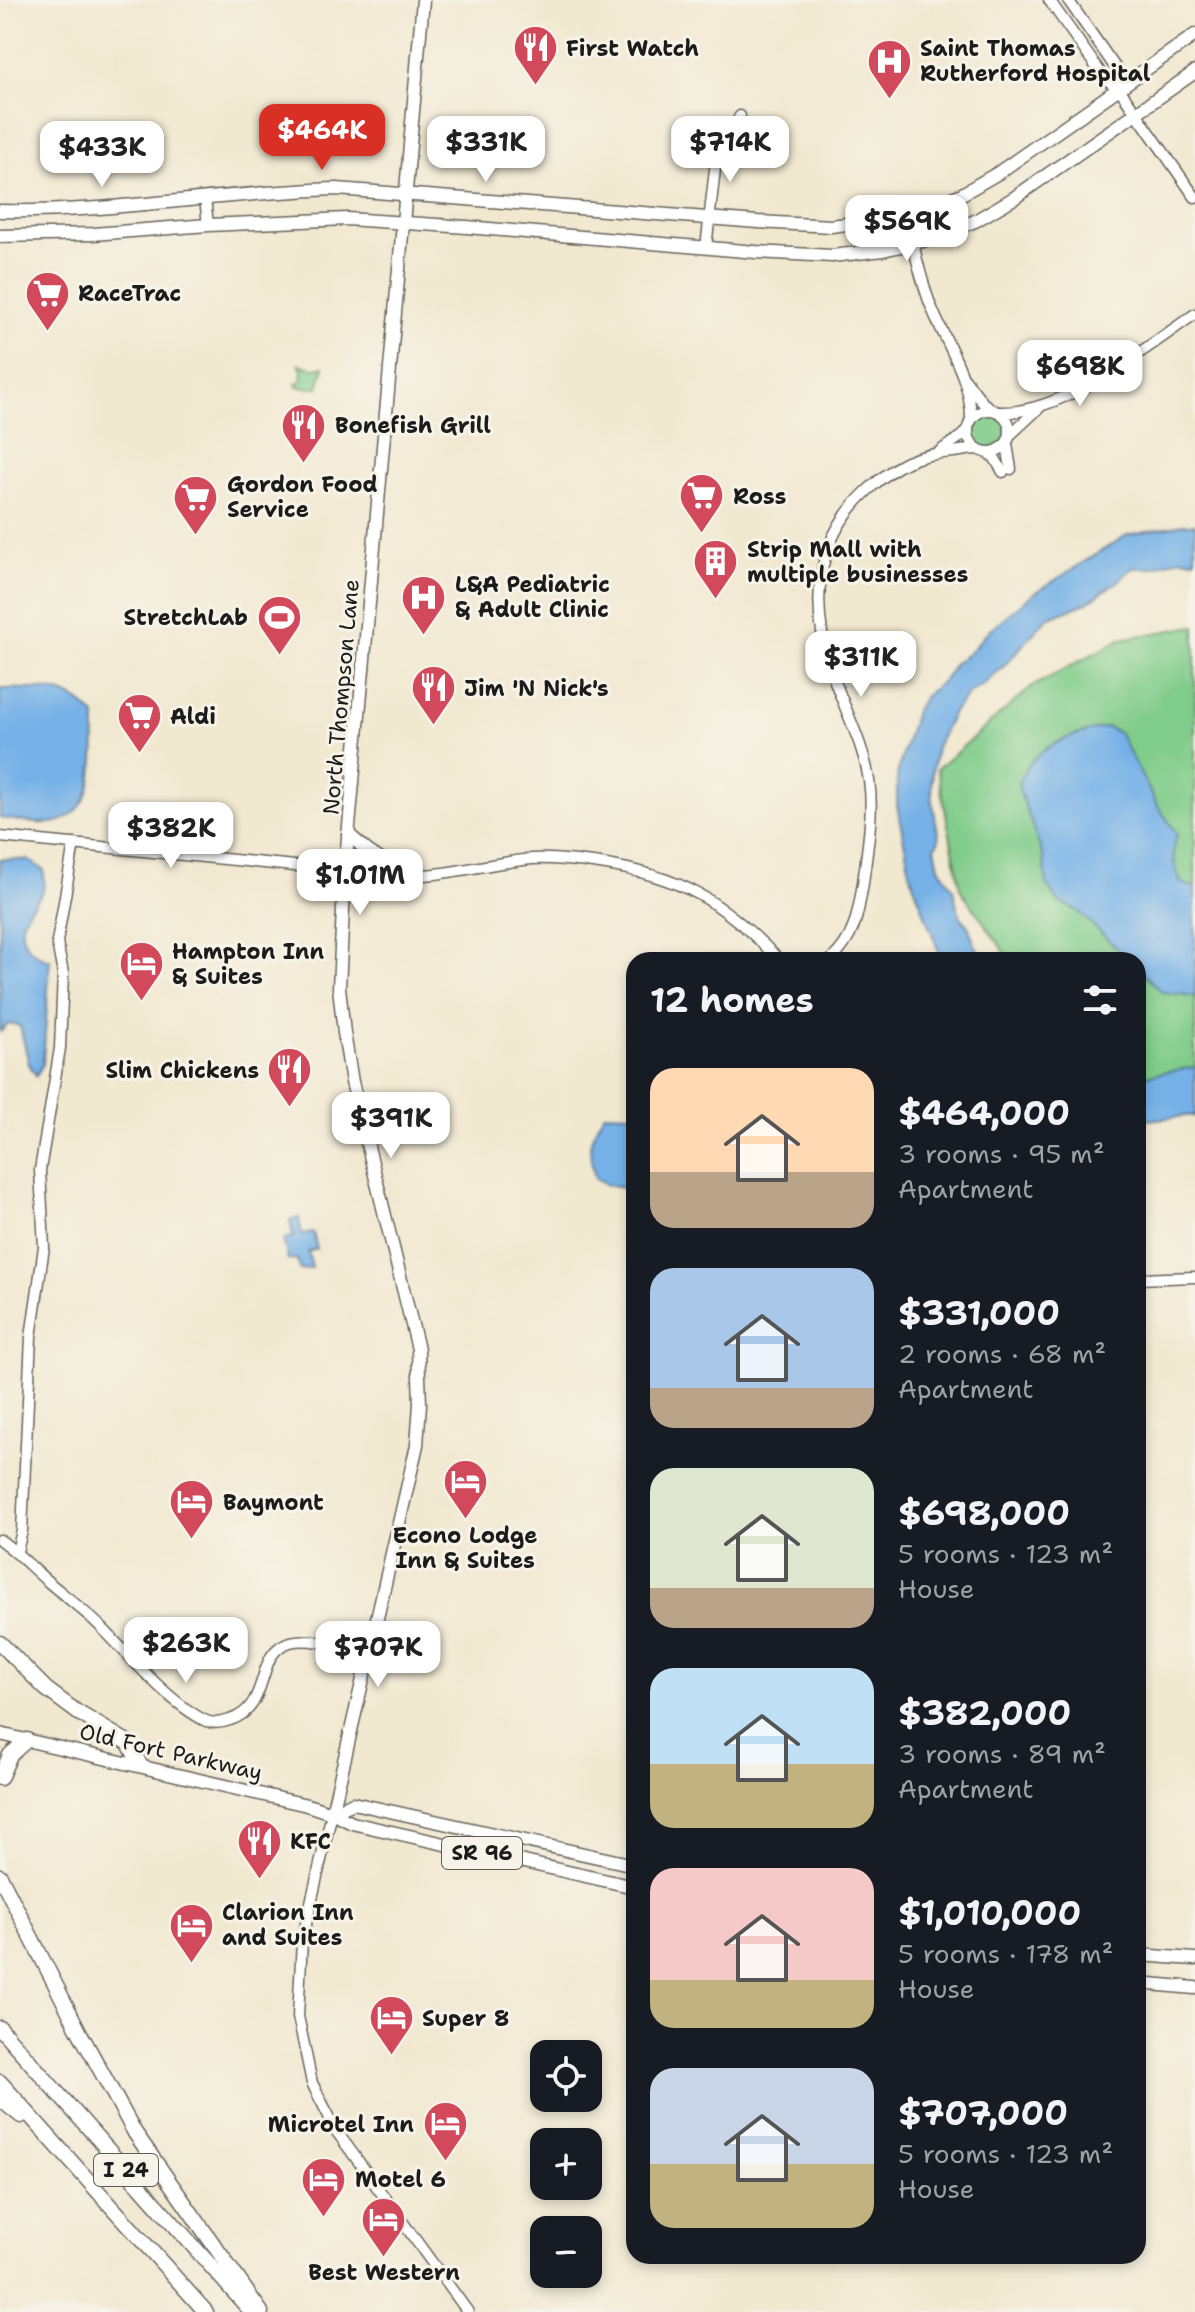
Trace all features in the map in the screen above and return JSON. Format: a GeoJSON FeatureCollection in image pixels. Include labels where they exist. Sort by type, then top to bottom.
{"type":"FeatureCollection","features":[{"type":"Feature","properties":{"kind":"highway"},"geometry":{"type":"LineString","coordinates":[[0,1643],[46,1689],[129,1743],[140,1765]]}},
{"type":"Feature","properties":{"kind":"highway"},"geometry":{"type":"LineString","coordinates":[[0,1778],[10,1755],[27,1740]]}},
{"type":"Feature","properties":{"kind":"highway"},"geometry":{"type":"LineString","coordinates":[[0,1876],[135,2133],[261,2312]]}},
{"type":"Feature","properties":{"kind":"highway","name":"I 24"},"geometry":{"type":"LineString","coordinates":[[0,2028],[252,2312]]}},
{"type":"Feature","properties":{"kind":"highway","name":"I 24"},"geometry":{"type":"LineString","coordinates":[[0,2082],[206,2312]]}},
{"type":"Feature","properties":{"kind":"highway"},"geometry":{"type":"LineString","coordinates":[[0,2099],[54,2143]]}},
{"type":"Feature","properties":{"kind":"main road","name":"North Thompson Lane"},"geometry":{"type":"LineString","coordinates":[[332,1813],[417,1445],[420,1404],[418,1349],[352,1082],[339,987],[348,834],[423,0]]}},
{"type":"Feature","properties":{"kind":"main road"},"geometry":{"type":"LineString","coordinates":[[0,211],[110,207],[288,190],[337,189],[831,226],[878,220],[919,211],[962,194],[998,173],[1195,35]]}},
{"type":"Feature","properties":{"kind":"main road"},"geometry":{"type":"LineString","coordinates":[[0,236],[93,234],[301,219],[403,222],[832,256],[913,243],[975,221],[1195,72]]}},
{"type":"Feature","properties":{"kind":"main road"},"geometry":{"type":"LineString","coordinates":[[561,234],[563,208]]}},
{"type":"Feature","properties":{"kind":"main road"},"geometry":{"type":"LineString","coordinates":[[348,834],[371,854],[407,875]]}},
{"type":"Feature","properties":{"kind":"main road","name":"Old Fort Parkway"},"geometry":{"type":"LineString","coordinates":[[0,1734],[332,1813],[352,1823],[626,1885]]}},
{"type":"Feature","properties":{"kind":"main road","name":"Old Fort Parkway"},"geometry":{"type":"LineString","coordinates":[[332,1813],[353,1803],[626,1863]]}},
{"type":"Feature","properties":{"kind":"main road"},"geometry":{"type":"LineString","coordinates":[[1146,1956],[1195,1959]]}},
{"type":"Feature","properties":{"kind":"main road"},"geometry":{"type":"LineString","coordinates":[[1146,1984],[1195,1988]]}},
{"type":"Feature","properties":{"kind":"street"},"geometry":{"type":"LineString","coordinates":[[1049,0],[1105,79],[1118,87],[1195,197]]}},
{"type":"Feature","properties":{"kind":"street"},"geometry":{"type":"LineString","coordinates":[[1068,0],[1117,70],[1118,87]]}},
{"type":"Feature","properties":{"kind":"street"},"geometry":{"type":"LineString","coordinates":[[706,248],[716,160],[740,116]]}},
{"type":"Feature","properties":{"kind":"street"},"geometry":{"type":"LineString","coordinates":[[205,198],[208,225]]}},
{"type":"Feature","properties":{"kind":"street"},"geometry":{"type":"LineString","coordinates":[[913,243],[928,299],[964,377],[983,403],[1009,422],[1007,470],[969,438],[971,410],[964,377]]}},
{"type":"Feature","properties":{"kind":"street"},"geometry":{"type":"LineString","coordinates":[[839,952],[854,930],[858,913],[870,814],[869,782],[861,746],[831,669],[824,641],[818,590],[832,536],[845,513],[887,472],[907,460],[940,451],[997,451],[1041,407],[1131,358],[1195,314]]}},
{"type":"Feature","properties":{"kind":"street"},"geometry":{"type":"LineString","coordinates":[[940,451],[963,435],[980,411],[1041,407]]}},
{"type":"Feature","properties":{"kind":"street"},"geometry":{"type":"LineString","coordinates":[[0,837],[407,875],[435,874],[534,859],[577,861],[631,869],[673,881],[713,900],[745,925],[771,952]]}},
{"type":"Feature","properties":{"kind":"street"},"geometry":{"type":"LineString","coordinates":[[17,1551],[22,1531],[31,1337],[44,1247],[40,1170],[60,1048],[63,974],[57,942],[74,844]]}},
{"type":"Feature","properties":{"kind":"street"},"geometry":{"type":"LineString","coordinates":[[1146,1279],[1195,1277]]}},
{"type":"Feature","properties":{"kind":"street"},"geometry":{"type":"LineString","coordinates":[[0,1540],[17,1551],[104,1630],[133,1663],[188,1709],[209,1722],[222,1723],[244,1715],[257,1698],[265,1667],[274,1653],[290,1642],[309,1641],[368,1654]]}},
{"type":"Feature","properties":{"kind":"street"},"geometry":{"type":"LineString","coordinates":[[332,1813],[302,1941],[298,2016],[312,2083],[337,2132],[468,2312]]}},
{"type":"Feature","properties":{"kind":"green space"},"geometry":{"type":"Polygon","coordinates":[[[299,364],[312,368],[324,367],[318,388],[297,387],[302,371],[299,364]]]}},
{"type":"Feature","properties":{"kind":"green space"},"geometry":{"type":"Polygon","coordinates":[[[989,414],[1001,419],[1006,431],[1001,443],[989,448],[977,443],[972,431],[977,419],[989,414]]]}},
{"type":"Feature","properties":{"kind":"green space"},"geometry":{"type":"Polygon","coordinates":[[[1195,626],[1195,1117],[1146,1102],[1146,952],[1004,952],[961,890],[937,769],[1033,686],[1121,639],[1195,626]]]}},
{"type":"Feature","properties":{"kind":"water"},"geometry":{"type":"Polygon","coordinates":[[[1195,524],[1195,560],[1181,558],[1151,568],[1132,568],[1086,603],[1047,618],[1004,666],[969,693],[953,712],[936,747],[932,798],[939,840],[935,847],[939,867],[953,888],[959,915],[968,926],[979,952],[939,952],[911,877],[897,805],[897,775],[915,711],[926,695],[945,679],[954,664],[970,652],[988,631],[1033,594],[1127,535],[1195,524]]]}},
{"type":"Feature","properties":{"kind":"water"},"geometry":{"type":"Polygon","coordinates":[[[0,689],[40,689],[63,693],[95,716],[94,762],[88,793],[71,815],[57,822],[0,818],[0,689]]]}},
{"type":"Feature","properties":{"kind":"water"},"geometry":{"type":"Polygon","coordinates":[[[1107,727],[1119,733],[1156,803],[1177,834],[1174,847],[1176,871],[1181,883],[1195,887],[1195,996],[1162,992],[1146,976],[1146,952],[1121,952],[1078,911],[1059,902],[1047,886],[1043,856],[1018,786],[1032,761],[1042,752],[1080,734],[1107,727]]]}},
{"type":"Feature","properties":{"kind":"water"},"geometry":{"type":"Polygon","coordinates":[[[0,859],[28,860],[44,870],[43,890],[28,911],[22,927],[22,935],[29,948],[50,960],[43,1064],[36,1076],[29,1064],[20,1026],[8,1024],[0,1032],[0,859]]]}},
{"type":"Feature","properties":{"kind":"water"},"geometry":{"type":"Polygon","coordinates":[[[1195,1067],[1195,1115],[1146,1120],[1146,1076],[1195,1067]]]}},
{"type":"Feature","properties":{"kind":"water"},"geometry":{"type":"Polygon","coordinates":[[[604,1113],[626,1114],[626,1189],[607,1185],[595,1178],[590,1144],[604,1113]]]}},
{"type":"Feature","properties":{"kind":"water"},"geometry":{"type":"Polygon","coordinates":[[[299,1218],[302,1234],[313,1232],[317,1249],[308,1252],[312,1268],[300,1270],[297,1259],[288,1260],[283,1239],[293,1237],[290,1220],[299,1218]]]}},
{"type":"Feature","properties":{"kind":"place","name":"First Watch"},"geometry":{"type":"Point","coordinates":[535,87]}},
{"type":"Feature","properties":{"kind":"place","name":"Saint Thomas Rutherford Hospital"},"geometry":{"type":"Point","coordinates":[889,100]}},
{"type":"Feature","properties":{"kind":"place","name":"RaceTrac"},"geometry":{"type":"Point","coordinates":[47,332]}},
{"type":"Feature","properties":{"kind":"place","name":"Bonefish Grill"},"geometry":{"type":"Point","coordinates":[304,464]}},
{"type":"Feature","properties":{"kind":"place","name":"Ross"},"geometry":{"type":"Point","coordinates":[702,535]}},
{"type":"Feature","properties":{"kind":"place","name":"Gordon Food Service"},"geometry":{"type":"Point","coordinates":[196,536]}},
{"type":"Feature","properties":{"kind":"place","name":"Strip Mall with multiple businesses"},"geometry":{"type":"Point","coordinates":[716,601]}},
{"type":"Feature","properties":{"kind":"place","name":"L&A Pediatric & Adult Clinic"},"geometry":{"type":"Point","coordinates":[424,636]}},
{"type":"Feature","properties":{"kind":"place","name":"StretchLab"},"geometry":{"type":"Point","coordinates":[279,656]}},
{"type":"Feature","properties":{"kind":"place","name":"Jim 'N Nick's"},"geometry":{"type":"Point","coordinates":[433,727]}},
{"type":"Feature","properties":{"kind":"place","name":"Aldi"},"geometry":{"type":"Point","coordinates":[139,755]}},
{"type":"Feature","properties":{"kind":"place","name":"Hampton Inn & Suites"},"geometry":{"type":"Point","coordinates":[141,1003]}},
{"type":"Feature","properties":{"kind":"place","name":"Slim Chickens"},"geometry":{"type":"Point","coordinates":[290,1109]}},
{"type":"Feature","properties":{"kind":"place","name":"Econo Lodge Inn & Suites"},"geometry":{"type":"Point","coordinates":[465,1521]}},
{"type":"Feature","properties":{"kind":"place","name":"Baymont"},"geometry":{"type":"Point","coordinates":[192,1541]}},
{"type":"Feature","properties":{"kind":"place","name":"KFC"},"geometry":{"type":"Point","coordinates":[259,1880]}},
{"type":"Feature","properties":{"kind":"place","name":"Clarion Inn and Suites"},"geometry":{"type":"Point","coordinates":[191,1964]}},
{"type":"Feature","properties":{"kind":"place","name":"Super 8"},"geometry":{"type":"Point","coordinates":[391,2057]}},
{"type":"Feature","properties":{"kind":"place","name":"Microtel Inn"},"geometry":{"type":"Point","coordinates":[445,2163]}},
{"type":"Feature","properties":{"kind":"place","name":"Motel 6"},"geometry":{"type":"Point","coordinates":[324,2218]}},
{"type":"Feature","properties":{"kind":"place","name":"Best Western"},"geometry":{"type":"Point","coordinates":[384,2258]}}]}
